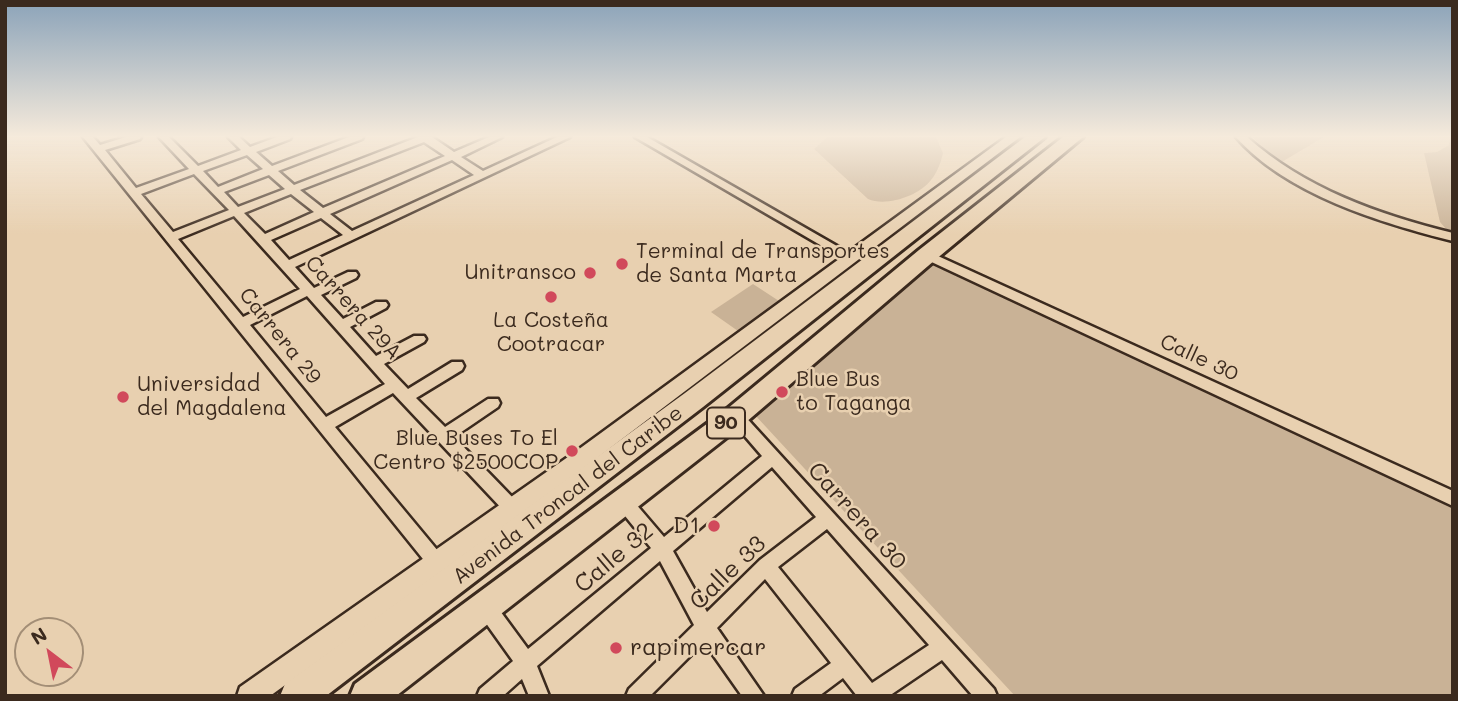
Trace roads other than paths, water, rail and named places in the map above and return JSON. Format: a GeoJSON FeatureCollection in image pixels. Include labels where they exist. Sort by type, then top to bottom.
{"type":"FeatureCollection","features":[{"type":"Feature","properties":{"kind":"highway","name":"Avenida Troncal del Caribe"},"geometry":{"type":"LineString","coordinates":[[297,696],[661,425],[993,170]]}},
{"type":"Feature","properties":{"kind":"highway","name":"Avenida Troncal del Caribe"},"geometry":{"type":"LineString","coordinates":[[367,696],[736,416],[927,255],[1033,170]]}},
{"type":"Feature","properties":{"kind":"street","name":"Carrera 29"},"geometry":{"type":"LineString","coordinates":[[115,170],[437,563]]}},
{"type":"Feature","properties":{"kind":"street","name":"Carrera 29A"},"geometry":{"type":"LineString","coordinates":[[197,170],[374,363],[512,507]]}},
{"type":"Feature","properties":{"kind":"street"},"geometry":{"type":"LineString","coordinates":[[134,193],[197,170]]}},
{"type":"Feature","properties":{"kind":"street"},"geometry":{"type":"LineString","coordinates":[[217,191],[272,170],[293,191],[351,236]]}},
{"type":"Feature","properties":{"kind":"street"},"geometry":{"type":"LineString","coordinates":[[171,237],[345,170]]}},
{"type":"Feature","properties":{"kind":"street"},"geometry":{"type":"LineString","coordinates":[[263,239],[422,170]]}},
{"type":"Feature","properties":{"kind":"street"},"geometry":{"type":"LineString","coordinates":[[474,170],[482,175]]}},
{"type":"Feature","properties":{"kind":"street"},"geometry":{"type":"LineString","coordinates":[[286,266],[494,170]]}},
{"type":"Feature","properties":{"kind":"street"},"geometry":{"type":"LineString","coordinates":[[697,170],[850,257]]}},
{"type":"Feature","properties":{"kind":"street"},"geometry":{"type":"LineString","coordinates":[[249,696],[582,458],[969,170]]}},
{"type":"Feature","properties":{"kind":"street"},"geometry":{"type":"LineString","coordinates":[[1284,170],[1306,183],[1371,212],[1453,237]]}},
{"type":"Feature","properties":{"kind":"street","name":"Calle 30"},"geometry":{"type":"LineString","coordinates":[[927,255],[1453,499]]}},
{"type":"Feature","properties":{"kind":"street"},"geometry":{"type":"LineString","coordinates":[[243,323],[352,275]]}},
{"type":"Feature","properties":{"kind":"street"},"geometry":{"type":"LineString","coordinates":[[341,326],[381,305]]}},
{"type":"Feature","properties":{"kind":"street"},"geometry":{"type":"LineString","coordinates":[[374,363],[419,339]]}},
{"type":"Feature","properties":{"kind":"street"},"geometry":{"type":"LineString","coordinates":[[406,397],[457,366]]}},
{"type":"Feature","properties":{"kind":"street"},"geometry":{"type":"LineString","coordinates":[[326,425],[395,385]]}},
{"type":"Feature","properties":{"kind":"street"},"geometry":{"type":"LineString","coordinates":[[443,436],[493,403]]}},
{"type":"Feature","properties":{"kind":"street","name":"Carrera 30"},"geometry":{"type":"LineString","coordinates":[[736,416],[987,696]]}},
{"type":"Feature","properties":{"kind":"street","name":"Calle 32"},"geometry":{"type":"LineString","coordinates":[[486,696],[772,457]]}},
{"type":"Feature","properties":{"kind":"street"},"geometry":{"type":"LineString","coordinates":[[623,501],[663,549],[706,629],[754,696]]}},
{"type":"Feature","properties":{"kind":"street","name":"Calle 33"},"geometry":{"type":"LineString","coordinates":[[636,696],[706,629],[766,566],[827,519]]}},
{"type":"Feature","properties":{"kind":"street"},"geometry":{"type":"LineString","coordinates":[[766,566],[870,696],[942,648]]}},
{"type":"Feature","properties":{"kind":"street"},"geometry":{"type":"LineString","coordinates":[[485,606],[526,663],[539,696]]}},
{"type":"Feature","properties":{"kind":"street"},"geometry":{"type":"LineString","coordinates":[[802,696],[844,666]]}},
{"type":"Feature","properties":{"kind":"place","name":"Terminal de Transportes de Santa Marta"},"geometry":{"type":"Point","coordinates":[622,264]}},
{"type":"Feature","properties":{"kind":"place","name":"Unitransco"},"geometry":{"type":"Point","coordinates":[590,273]}},
{"type":"Feature","properties":{"kind":"place","name":"La Costeña Cootracar"},"geometry":{"type":"Point","coordinates":[551,297]}},
{"type":"Feature","properties":{"kind":"place","name":"Blue Bus to Taganga"},"geometry":{"type":"Point","coordinates":[782,392]}},
{"type":"Feature","properties":{"kind":"place","name":"Universidad del Magdalena"},"geometry":{"type":"Point","coordinates":[123,397]}},
{"type":"Feature","properties":{"kind":"place","name":"Blue Buses To El Centro $2500COP"},"geometry":{"type":"Point","coordinates":[572,451]}},
{"type":"Feature","properties":{"kind":"place","name":"D1"},"geometry":{"type":"Point","coordinates":[714,526]}},
{"type":"Feature","properties":{"kind":"place","name":"rapimercar"},"geometry":{"type":"Point","coordinates":[616,648]}}]}
